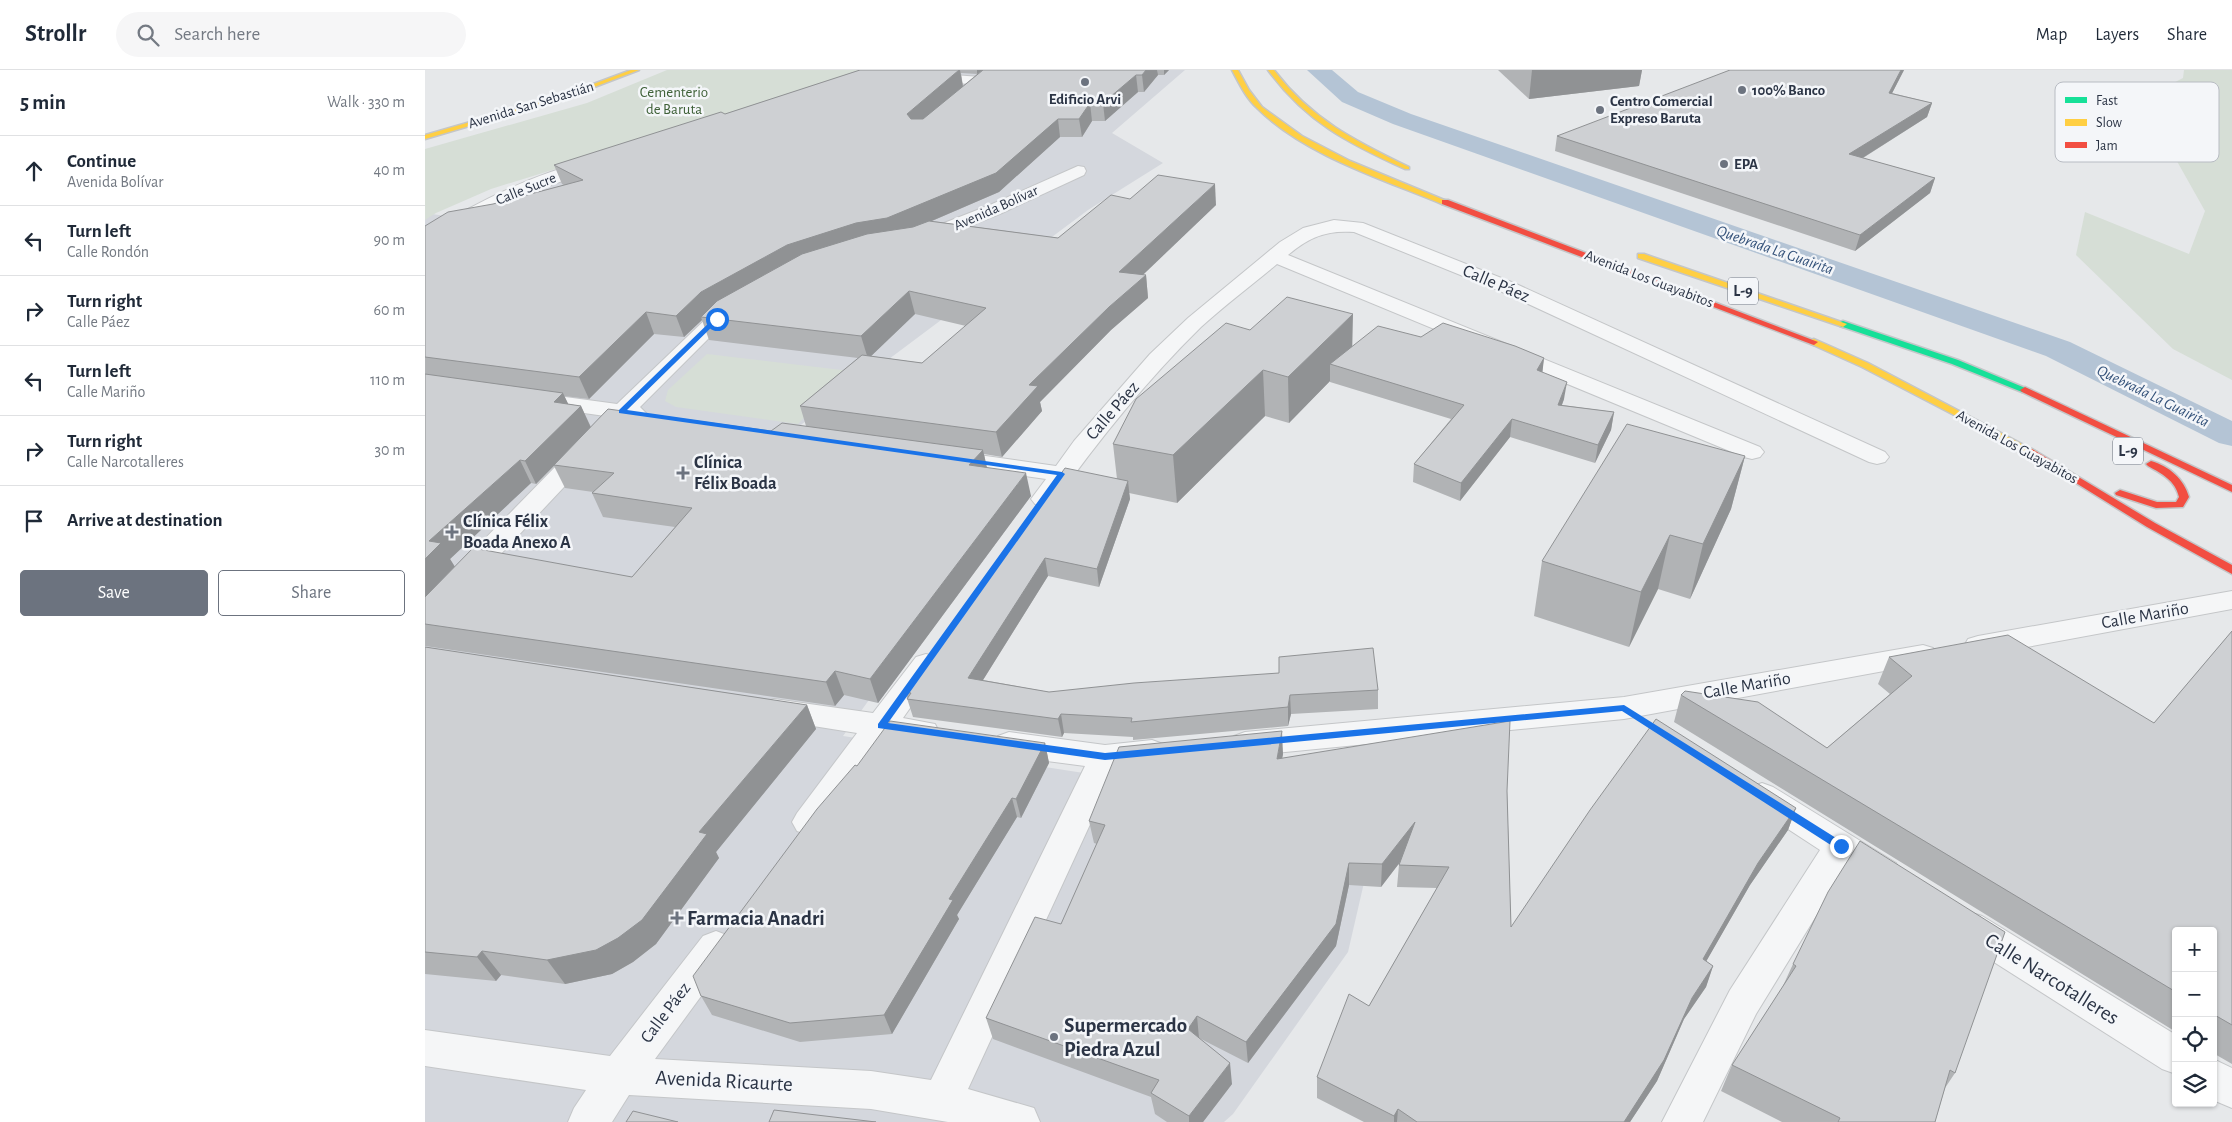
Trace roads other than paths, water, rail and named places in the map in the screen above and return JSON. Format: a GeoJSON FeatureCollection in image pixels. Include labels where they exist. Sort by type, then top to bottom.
{"type":"FeatureCollection","features":[{"type":"Feature","properties":{"kind":"main road","name":"Avenida San Sebastián"},"geometry":{"type":"LineString","coordinates":[[425,127],[547,92],[609,70]]}},
{"type":"Feature","properties":{"kind":"main road","name":"Avenida San Sebastián"},"geometry":{"type":"LineString","coordinates":[[425,137],[565,96],[636,70]]}},
{"type":"Feature","properties":{"kind":"main road","name":"Avenida Los Guayabitos"},"geometry":{"type":"LineString","coordinates":[[1235,70],[1245,90],[1260,108],[1285,128],[1349,162],[1463,210],[1801,336],[1865,365],[2032,452],[2151,526],[2232,570]]}},
{"type":"Feature","properties":{"kind":"main road"},"geometry":{"type":"LineString","coordinates":[[1271,70],[1291,98],[1321,122],[1369,150],[1418,172]]}},
{"type":"Feature","properties":{"kind":"main road","name":"Avenida Los Guayabitos"},"geometry":{"type":"LineString","coordinates":[[1633,253],[1955,362],[2036,394],[2232,489]]}},
{"type":"Feature","properties":{"kind":"main road","name":"L-9"},"geometry":{"type":"LineString","coordinates":[[1906,346],[2042,406],[2112,442],[2177,478],[2184,489],[2184,497],[2179,505],[2164,508],[2145,503],[2032,452]]}},
{"type":"Feature","properties":{"kind":"street"},"geometry":{"type":"LineString","coordinates":[[966,94],[995,70]]}},
{"type":"Feature","properties":{"kind":"street"},"geometry":{"type":"LineString","coordinates":[[906,76],[981,81]]}},
{"type":"Feature","properties":{"kind":"street","name":"Calle Sucre"},"geometry":{"type":"LineString","coordinates":[[425,242],[473,212],[516,191],[605,161]]}},
{"type":"Feature","properties":{"kind":"street","name":"Avenida Bolívar"},"geometry":{"type":"LineString","coordinates":[[903,244],[951,228],[1078,170]]}},
{"type":"Feature","properties":{"kind":"street","name":"Calle Páez"},"geometry":{"type":"LineString","coordinates":[[1027,523],[1082,446],[1158,359],[1195,322],[1274,256],[1309,232],[1335,225],[1357,227],[1507,287],[1877,457]]}},
{"type":"Feature","properties":{"kind":"street"},"geometry":{"type":"LineString","coordinates":[[1274,256],[1752,452]]}},
{"type":"Feature","properties":{"kind":"street"},"geometry":{"type":"LineString","coordinates":[[425,618],[622,412],[717,319],[753,297]]}},
{"type":"Feature","properties":{"kind":"street"},"geometry":{"type":"LineString","coordinates":[[523,399],[651,416]]}},
{"type":"Feature","properties":{"kind":"street"},"geometry":{"type":"LineString","coordinates":[[933,456],[1062,474]]}},
{"type":"Feature","properties":{"kind":"street","name":"Calle Mariño"},"geometry":{"type":"LineString","coordinates":[[1222,746],[1624,708],[2232,600]]}},
{"type":"Feature","properties":{"kind":"street"},"geometry":{"type":"LineString","coordinates":[[792,845],[881,726],[945,636]]}},
{"type":"Feature","properties":{"kind":"street"},"geometry":{"type":"LineString","coordinates":[[745,705],[949,735]]}},
{"type":"Feature","properties":{"kind":"street"},"geometry":{"type":"LineString","coordinates":[[1624,708],[1665,734]]}},
{"type":"Feature","properties":{"kind":"street"},"geometry":{"type":"LineString","coordinates":[[979,739],[1105,757],[1183,750]]}},
{"type":"Feature","properties":{"kind":"street"},"geometry":{"type":"LineString","coordinates":[[942,1101],[1105,757]]}},
{"type":"Feature","properties":{"kind":"street"},"geometry":{"type":"LineString","coordinates":[[1732,777],[1908,888]]}},
{"type":"Feature","properties":{"kind":"street"},"geometry":{"type":"LineString","coordinates":[[1682,1122],[1743,1002],[1841,846]]}},
{"type":"Feature","properties":{"kind":"street","name":"Calle Narcotalleres"},"geometry":{"type":"LineString","coordinates":[[1942,910],[2172,1054]]}},
{"type":"Feature","properties":{"kind":"street","name":"Calle Páez"},"geometry":{"type":"LineString","coordinates":[[588,1122],[619,1076],[733,925]]}},
{"type":"Feature","properties":{"kind":"street","name":"Avenida Ricaurte"},"geometry":{"type":"LineString","coordinates":[[425,1048],[619,1076],[871,1090],[942,1101],[1020,1122]]}},
{"type":"Feature","properties":{"kind":"street"},"geometry":{"type":"LineString","coordinates":[[2217,1080],[2232,1089]]}},
{"type":"Feature","properties":{"kind":"waterway","name":"Quebrada La Guairita"},"geometry":{"type":"LineString","coordinates":[[1318,70],[1350,97],[1402,119],[2058,349],[2232,435]]}},
{"type":"Feature","properties":{"kind":"place","name":"Edificio Arvi"},"geometry":{"type":"Point","coordinates":[1085,82]}},
{"type":"Feature","properties":{"kind":"place","name":"100% Banco"},"geometry":{"type":"Point","coordinates":[1742,90]}},
{"type":"Feature","properties":{"kind":"place","name":"Centro Comercial Expreso Baruta"},"geometry":{"type":"Point","coordinates":[1600,110]}},
{"type":"Feature","properties":{"kind":"place","name":"EPA"},"geometry":{"type":"Point","coordinates":[1724,164]}},
{"type":"Feature","properties":{"kind":"place","name":"Clínica Félix Boada"},"geometry":{"type":"Point","coordinates":[683,473]}},
{"type":"Feature","properties":{"kind":"place","name":"Clínica Félix Boada Anexo A"},"geometry":{"type":"Point","coordinates":[452,532]}},
{"type":"Feature","properties":{"kind":"place","name":"Farmacia Anadri"},"geometry":{"type":"Point","coordinates":[677,918]}},
{"type":"Feature","properties":{"kind":"place","name":"Supermercado Piedra Azul"},"geometry":{"type":"Point","coordinates":[1054,1037]}},
{"type":"Feature","properties":{"kind":"park label","name":"Cementerio de Baruta"},"geometry":{"type":"Point","coordinates":[674,100]}}]}
